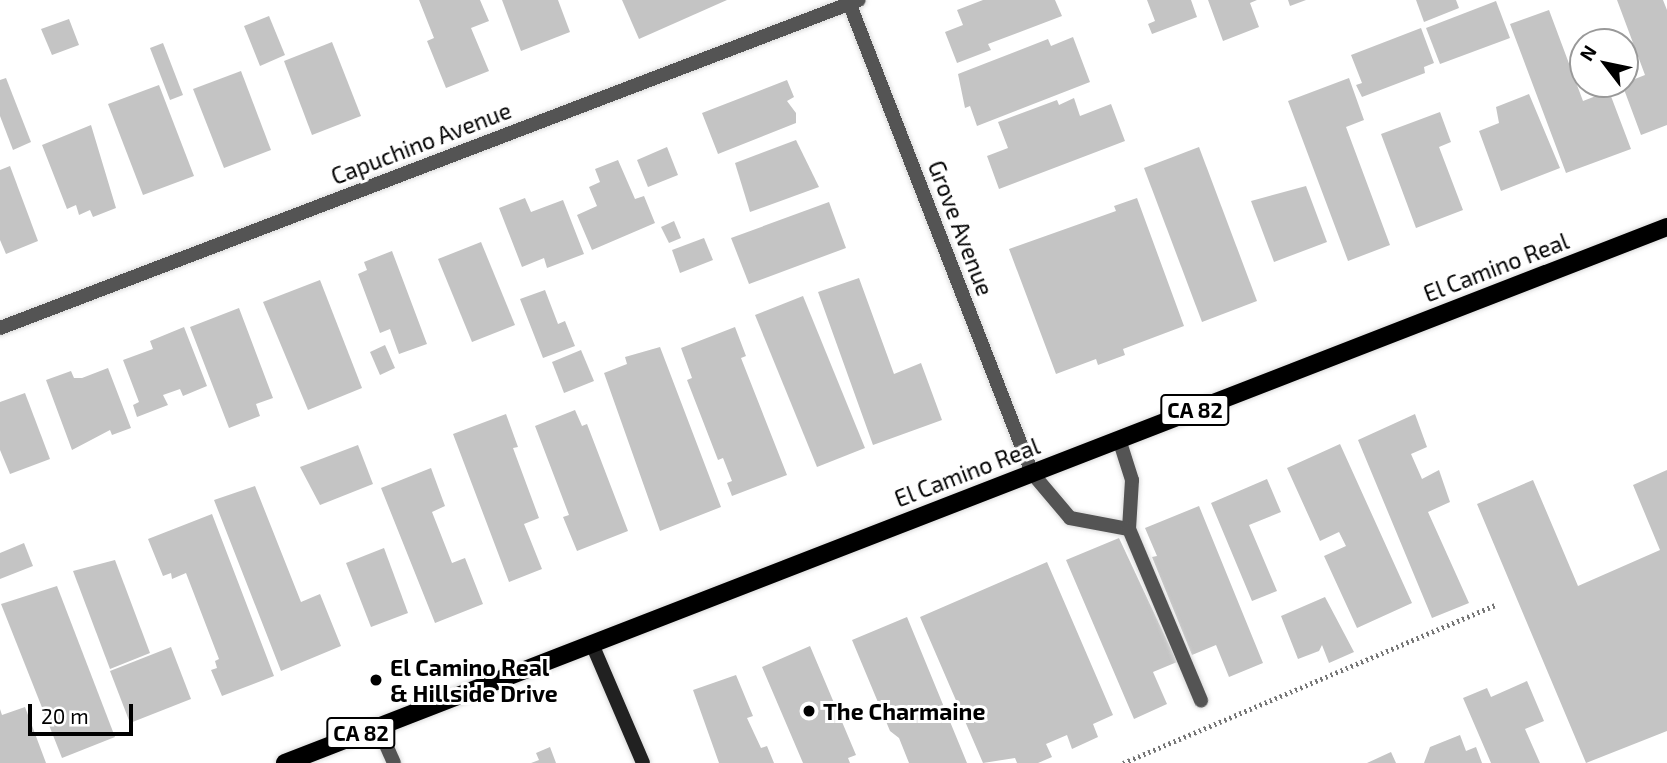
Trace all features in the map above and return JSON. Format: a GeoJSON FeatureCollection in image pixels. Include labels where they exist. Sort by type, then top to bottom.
{"type":"FeatureCollection","features":[{"type":"Feature","properties":{"kind":"main road","name":"El Camino Real"},"geometry":{"type":"LineString","coordinates":[[285,763],[1667,227]]}},
{"type":"Feature","properties":{"kind":"main road"},"geometry":{"type":"LineString","coordinates":[[592,644],[642,763]]}},
{"type":"Feature","properties":{"kind":"street","name":"Capuchino Avenue"},"geometry":{"type":"LineString","coordinates":[[0,328],[852,1]]}},
{"type":"Feature","properties":{"kind":"street","name":"Grove Avenue"},"geometry":{"type":"LineString","coordinates":[[852,1],[1032,473],[1070,517],[1129,529]]}},
{"type":"Feature","properties":{"kind":"street"},"geometry":{"type":"LineString","coordinates":[[1119,439],[1132,480],[1129,529],[1201,700]]}},
{"type":"Feature","properties":{"kind":"street"},"geometry":{"type":"LineString","coordinates":[[378,726],[394,763]]}},
{"type":"Feature","properties":{"kind":"path"},"geometry":{"type":"LineString","coordinates":[[1123,763],[1497,604]]}},
{"type":"Feature","properties":{"kind":"building"},"geometry":{"type":"Polygon","coordinates":[[[419,0],[480,0],[489,21],[471,28],[489,71],[446,88],[427,41],[434,38],[419,0]]]}},
{"type":"Feature","properties":{"kind":"building"},"geometry":{"type":"Polygon","coordinates":[[[502,0],[558,0],[570,32],[521,51],[502,0]]]}},
{"type":"Feature","properties":{"kind":"building"},"geometry":{"type":"Polygon","coordinates":[[[622,0],[727,0],[639,39],[622,0]]]}},
{"type":"Feature","properties":{"kind":"building"},"geometry":{"type":"Polygon","coordinates":[[[983,0],[1055,0],[1062,16],[988,44],[991,50],[957,63],[945,32],[963,25],[957,10],[983,0]]]}},
{"type":"Feature","properties":{"kind":"building"},"geometry":{"type":"Polygon","coordinates":[[[1147,0],[1191,0],[1197,17],[1152,34],[1148,24],[1155,21],[1147,0]]]}},
{"type":"Feature","properties":{"kind":"building"},"geometry":{"type":"Polygon","coordinates":[[[1208,0],[1257,0],[1250,3],[1259,27],[1223,41],[1208,0]]]}},
{"type":"Feature","properties":{"kind":"building"},"geometry":{"type":"Polygon","coordinates":[[[1288,0],[1306,0],[1290,6],[1288,0]]]}},
{"type":"Feature","properties":{"kind":"building"},"geometry":{"type":"Polygon","coordinates":[[[1416,0],[1456,0],[1459,8],[1424,22],[1416,0]]]}},
{"type":"Feature","properties":{"kind":"building"},"geometry":{"type":"Polygon","coordinates":[[[1617,0],[1663,0],[1667,10],[1667,125],[1641,135],[1627,98],[1639,98],[1639,77],[1645,75],[1639,59],[1639,28],[1627,28],[1617,0]]]}},
{"type":"Feature","properties":{"kind":"building"},"geometry":{"type":"Polygon","coordinates":[[[1496,1],[1510,38],[1440,64],[1426,28],[1496,1]]]}},
{"type":"Feature","properties":{"kind":"building"},"geometry":{"type":"Polygon","coordinates":[[[1549,10],[1569,64],[1569,98],[1582,98],[1583,101],[1591,98],[1612,98],[1631,149],[1566,173],[1510,24],[1549,10]]]}},
{"type":"Feature","properties":{"kind":"building"},"geometry":{"type":"Polygon","coordinates":[[[269,16],[285,55],[260,66],[244,26],[269,16]]]}},
{"type":"Feature","properties":{"kind":"building"},"geometry":{"type":"Polygon","coordinates":[[[69,19],[79,45],[52,55],[41,29],[69,19]]]}},
{"type":"Feature","properties":{"kind":"building"},"geometry":{"type":"Polygon","coordinates":[[[1421,28],[1434,63],[1424,67],[1425,73],[1362,97],[1356,85],[1362,83],[1351,55],[1421,28]]]}},
{"type":"Feature","properties":{"kind":"building"},"geometry":{"type":"Polygon","coordinates":[[[1073,37],[1090,82],[977,126],[970,106],[965,108],[958,74],[1048,39],[1051,46],[1073,37]]]}},
{"type":"Feature","properties":{"kind":"building"},"geometry":{"type":"Polygon","coordinates":[[[332,42],[361,116],[312,135],[284,61],[332,42]]]}},
{"type":"Feature","properties":{"kind":"building"},"geometry":{"type":"Polygon","coordinates":[[[163,43],[183,95],[170,100],[150,48],[163,43]]]}},
{"type":"Feature","properties":{"kind":"building"},"geometry":{"type":"Polygon","coordinates":[[[241,71],[271,150],[224,168],[193,89],[241,71]]]}},
{"type":"Feature","properties":{"kind":"building"},"geometry":{"type":"Polygon","coordinates":[[[6,78],[31,142],[13,150],[0,116],[0,80],[6,78]]]}},
{"type":"Feature","properties":{"kind":"building"},"geometry":{"type":"Polygon","coordinates":[[[1349,78],[1364,120],[1346,127],[1390,245],[1348,261],[1288,101],[1349,78]]]}},
{"type":"Feature","properties":{"kind":"building"},"geometry":{"type":"Polygon","coordinates":[[[787,80],[794,97],[787,101],[796,113],[796,123],[718,154],[702,113],[787,80]]]}},
{"type":"Feature","properties":{"kind":"building"},"geometry":{"type":"Polygon","coordinates":[[[159,85],[194,176],[143,195],[108,104],[159,85]]]}},
{"type":"Feature","properties":{"kind":"building"},"geometry":{"type":"Polygon","coordinates":[[[1529,94],[1560,168],[1501,191],[1479,131],[1499,123],[1496,107],[1529,94]]]}},
{"type":"Feature","properties":{"kind":"building"},"geometry":{"type":"Polygon","coordinates":[[[1074,98],[1080,116],[1111,104],[1125,141],[999,189],[987,156],[1008,148],[998,122],[1057,100],[1059,105],[1074,98]]]}},
{"type":"Feature","properties":{"kind":"building"},"geometry":{"type":"Polygon","coordinates":[[[1440,112],[1451,142],[1439,147],[1463,210],[1416,228],[1381,134],[1440,112]]]}},
{"type":"Feature","properties":{"kind":"building"},"geometry":{"type":"Polygon","coordinates":[[[91,125],[116,208],[93,217],[90,210],[79,215],[76,205],[67,209],[42,145],[91,125]]]}},
{"type":"Feature","properties":{"kind":"building"},"geometry":{"type":"Polygon","coordinates":[[[796,140],[819,187],[750,212],[735,163],[796,140]]]}},
{"type":"Feature","properties":{"kind":"building"},"geometry":{"type":"Polygon","coordinates":[[[667,147],[678,175],[648,187],[637,160],[667,147]]]}},
{"type":"Feature","properties":{"kind":"building"},"geometry":{"type":"Polygon","coordinates":[[[1199,147],[1257,301],[1202,322],[1144,168],[1199,147]]]}},
{"type":"Feature","properties":{"kind":"building"},"geometry":{"type":"Polygon","coordinates":[[[618,160],[635,199],[644,196],[655,223],[592,250],[577,215],[597,206],[589,187],[600,182],[595,169],[618,160]]]}},
{"type":"Feature","properties":{"kind":"building"},"geometry":{"type":"Polygon","coordinates":[[[10,166],[38,241],[6,254],[0,240],[0,170],[10,166]]]}},
{"type":"Feature","properties":{"kind":"building"},"geometry":{"type":"Polygon","coordinates":[[[1306,186],[1327,242],[1274,262],[1251,201],[1306,186]]]}},
{"type":"Feature","properties":{"kind":"building"},"geometry":{"type":"Polygon","coordinates":[[[525,198],[531,212],[563,200],[584,254],[547,268],[544,258],[522,267],[499,208],[525,198]]]}},
{"type":"Feature","properties":{"kind":"building"},"geometry":{"type":"Polygon","coordinates":[[[1137,198],[1184,326],[1123,349],[1125,355],[1098,365],[1096,359],[1056,374],[1009,249],[1116,211],[1114,206],[1137,198]]]}},
{"type":"Feature","properties":{"kind":"building"},"geometry":{"type":"Polygon","coordinates":[[[829,202],[846,248],[749,284],[731,238],[829,202]]]}},
{"type":"Feature","properties":{"kind":"building"},"geometry":{"type":"Polygon","coordinates":[[[674,221],[681,238],[669,243],[661,227],[674,221]]]}},
{"type":"Feature","properties":{"kind":"building"},"geometry":{"type":"Polygon","coordinates":[[[704,238],[713,260],[680,273],[672,250],[704,238]]]}},
{"type":"Feature","properties":{"kind":"building"},"geometry":{"type":"Polygon","coordinates":[[[481,242],[515,325],[472,342],[438,259],[481,242]]]}},
{"type":"Feature","properties":{"kind":"building"},"geometry":{"type":"Polygon","coordinates":[[[392,251],[427,344],[399,354],[390,329],[380,333],[358,274],[367,270],[364,262],[392,251]]]}},
{"type":"Feature","properties":{"kind":"building"},"geometry":{"type":"Polygon","coordinates":[[[859,278],[894,374],[921,363],[942,420],[873,445],[818,292],[859,278]]]}},
{"type":"Feature","properties":{"kind":"building"},"geometry":{"type":"Polygon","coordinates":[[[320,280],[362,388],[308,410],[263,302],[320,280]]]}},
{"type":"Feature","properties":{"kind":"building"},"geometry":{"type":"Polygon","coordinates":[[[545,290],[558,324],[565,321],[575,346],[543,358],[520,299],[545,290]]]}},
{"type":"Feature","properties":{"kind":"building"},"geometry":{"type":"Polygon","coordinates":[[[803,296],[865,448],[817,467],[755,315],[803,296]]]}},
{"type":"Feature","properties":{"kind":"building"},"geometry":{"type":"Polygon","coordinates":[[[239,308],[273,398],[256,404],[260,416],[229,428],[190,327],[239,308]]]}},
{"type":"Feature","properties":{"kind":"building"},"geometry":{"type":"Polygon","coordinates":[[[184,327],[207,386],[183,396],[180,389],[163,395],[168,405],[137,417],[133,405],[139,402],[123,360],[153,349],[150,341],[184,327]]]}},
{"type":"Feature","properties":{"kind":"building"},"geometry":{"type":"Polygon","coordinates":[[[735,327],[746,356],[741,358],[787,475],[732,496],[727,483],[732,481],[723,458],[718,460],[687,380],[692,378],[681,348],[735,327]]]}},
{"type":"Feature","properties":{"kind":"building"},"geometry":{"type":"Polygon","coordinates":[[[385,345],[395,368],[380,375],[370,352],[385,345]]]}},
{"type":"Feature","properties":{"kind":"building"},"geometry":{"type":"Polygon","coordinates":[[[660,347],[721,507],[660,531],[604,373],[627,364],[625,357],[660,347]]]}},
{"type":"Feature","properties":{"kind":"building"},"geometry":{"type":"Polygon","coordinates":[[[581,350],[594,381],[564,393],[552,362],[581,350]]]}},
{"type":"Feature","properties":{"kind":"building"},"geometry":{"type":"Polygon","coordinates":[[[108,368],[131,428],[112,435],[110,430],[72,450],[46,380],[71,371],[74,378],[82,378],[108,368]]]}},
{"type":"Feature","properties":{"kind":"building"},"geometry":{"type":"Polygon","coordinates":[[[25,393],[50,459],[10,474],[0,450],[0,402],[25,393]]]}},
{"type":"Feature","properties":{"kind":"building"},"geometry":{"type":"Polygon","coordinates":[[[575,410],[582,426],[587,424],[628,531],[577,551],[563,517],[569,515],[535,426],[575,410]]]}},
{"type":"Feature","properties":{"kind":"building"},"geometry":{"type":"Polygon","coordinates":[[[506,414],[518,447],[513,448],[539,518],[524,524],[542,569],[509,582],[453,434],[506,414]]]}},
{"type":"Feature","properties":{"kind":"building"},"geometry":{"type":"Polygon","coordinates":[[[1415,414],[1427,447],[1411,454],[1422,479],[1439,470],[1450,502],[1428,512],[1469,603],[1432,618],[1358,440],[1415,414]]]}},
{"type":"Feature","properties":{"kind":"building"},"geometry":{"type":"Polygon","coordinates":[[[1340,444],[1412,603],[1357,628],[1324,556],[1346,546],[1339,532],[1320,541],[1287,468],[1340,444]]]}},
{"type":"Feature","properties":{"kind":"building"},"geometry":{"type":"Polygon","coordinates":[[[358,445],[373,484],[320,505],[300,467],[358,445]]]}},
{"type":"Feature","properties":{"kind":"building"},"geometry":{"type":"Polygon","coordinates":[[[431,468],[445,506],[432,512],[452,563],[465,558],[483,604],[435,623],[381,488],[431,468]]]}},
{"type":"Feature","properties":{"kind":"building"},"geometry":{"type":"Polygon","coordinates":[[[1667,470],[1667,731],[1586,763],[1477,504],[1533,480],[1578,586],[1660,550],[1633,485],[1667,470]]]}},
{"type":"Feature","properties":{"kind":"building"},"geometry":{"type":"Polygon","coordinates":[[[1267,479],[1281,512],[1249,525],[1277,591],[1252,601],[1211,503],[1267,479]]]}},
{"type":"Feature","properties":{"kind":"building"},"geometry":{"type":"Polygon","coordinates":[[[255,486],[301,602],[320,594],[341,646],[281,671],[214,500],[255,486]]]}},
{"type":"Feature","properties":{"kind":"building"},"geometry":{"type":"Polygon","coordinates":[[[1199,506],[1263,663],[1229,677],[1216,645],[1192,655],[1152,557],[1157,556],[1145,528],[1199,506]]]}},
{"type":"Feature","properties":{"kind":"building"},"geometry":{"type":"Polygon","coordinates":[[[212,514],[274,676],[222,696],[211,670],[217,668],[215,661],[219,659],[186,573],[172,579],[171,573],[163,576],[148,539],[212,514]]]}},
{"type":"Feature","properties":{"kind":"building"},"geometry":{"type":"Polygon","coordinates":[[[1119,538],[1177,662],[1153,672],[1167,704],[1134,719],[1066,560],[1119,538]]]}},
{"type":"Feature","properties":{"kind":"building"},"geometry":{"type":"Polygon","coordinates":[[[24,543],[33,566],[0,579],[0,553],[24,543]]]}},
{"type":"Feature","properties":{"kind":"building"},"geometry":{"type":"Polygon","coordinates":[[[384,548],[408,613],[371,627],[346,563],[384,548]]]}},
{"type":"Feature","properties":{"kind":"building"},"geometry":{"type":"Polygon","coordinates":[[[115,560],[150,653],[110,669],[73,571],[115,560]]]}},
{"type":"Feature","properties":{"kind":"building"},"geometry":{"type":"Polygon","coordinates":[[[1047,562],[1113,715],[1093,724],[1098,737],[1072,749],[1067,735],[1046,744],[1052,757],[1038,763],[1017,763],[1015,758],[983,763],[920,617],[1047,562]]]}},
{"type":"Feature","properties":{"kind":"building"},"geometry":{"type":"Polygon","coordinates":[[[57,586],[115,737],[62,758],[1,604],[57,586]]]}},
{"type":"Feature","properties":{"kind":"building"},"geometry":{"type":"Polygon","coordinates":[[[1325,597],[1354,652],[1329,663],[1322,645],[1319,651],[1298,659],[1281,616],[1325,597]]]}},
{"type":"Feature","properties":{"kind":"building"},"geometry":{"type":"Polygon","coordinates":[[[907,617],[967,763],[909,763],[899,738],[890,731],[852,640],[907,617]]]}},
{"type":"Feature","properties":{"kind":"building","name":"The Charmaine"},"geometry":{"type":"Polygon","coordinates":[[[810,646],[856,755],[848,758],[850,763],[803,763],[762,667],[810,646]]]}},
{"type":"Feature","properties":{"kind":"building"},"geometry":{"type":"Polygon","coordinates":[[[171,647],[191,699],[130,723],[110,671],[171,647]]]}},
{"type":"Feature","properties":{"kind":"building"},"geometry":{"type":"Polygon","coordinates":[[[736,675],[753,716],[747,718],[761,748],[767,746],[774,763],[719,763],[693,690],[736,675]]]}},
{"type":"Feature","properties":{"kind":"building"},"geometry":{"type":"Polygon","coordinates":[[[1527,681],[1544,721],[1525,729],[1540,763],[1491,763],[1463,698],[1487,688],[1491,697],[1527,681]]]}},
{"type":"Feature","properties":{"kind":"building"},"geometry":{"type":"Polygon","coordinates":[[[25,707],[46,763],[0,763],[0,709],[2,715],[25,707]]]}},
{"type":"Feature","properties":{"kind":"building"},"geometry":{"type":"Polygon","coordinates":[[[1460,735],[1466,751],[1476,747],[1482,763],[1424,763],[1430,747],[1460,735]]]}},
{"type":"Feature","properties":{"kind":"building"},"geometry":{"type":"Polygon","coordinates":[[[550,747],[556,763],[531,763],[539,760],[536,753],[550,747]]]}},
{"type":"Feature","properties":{"kind":"building"},"geometry":{"type":"Polygon","coordinates":[[[1391,752],[1396,763],[1367,763],[1391,752]]]}},
{"type":"Feature","properties":{"kind":"place","name":"El Camino Real & Hillside Drive"},"geometry":{"type":"Point","coordinates":[376,680]}},
{"type":"Feature","properties":{"kind":"place","name":"The Charmaine"},"geometry":{"type":"Point","coordinates":[809,711]}}]}
